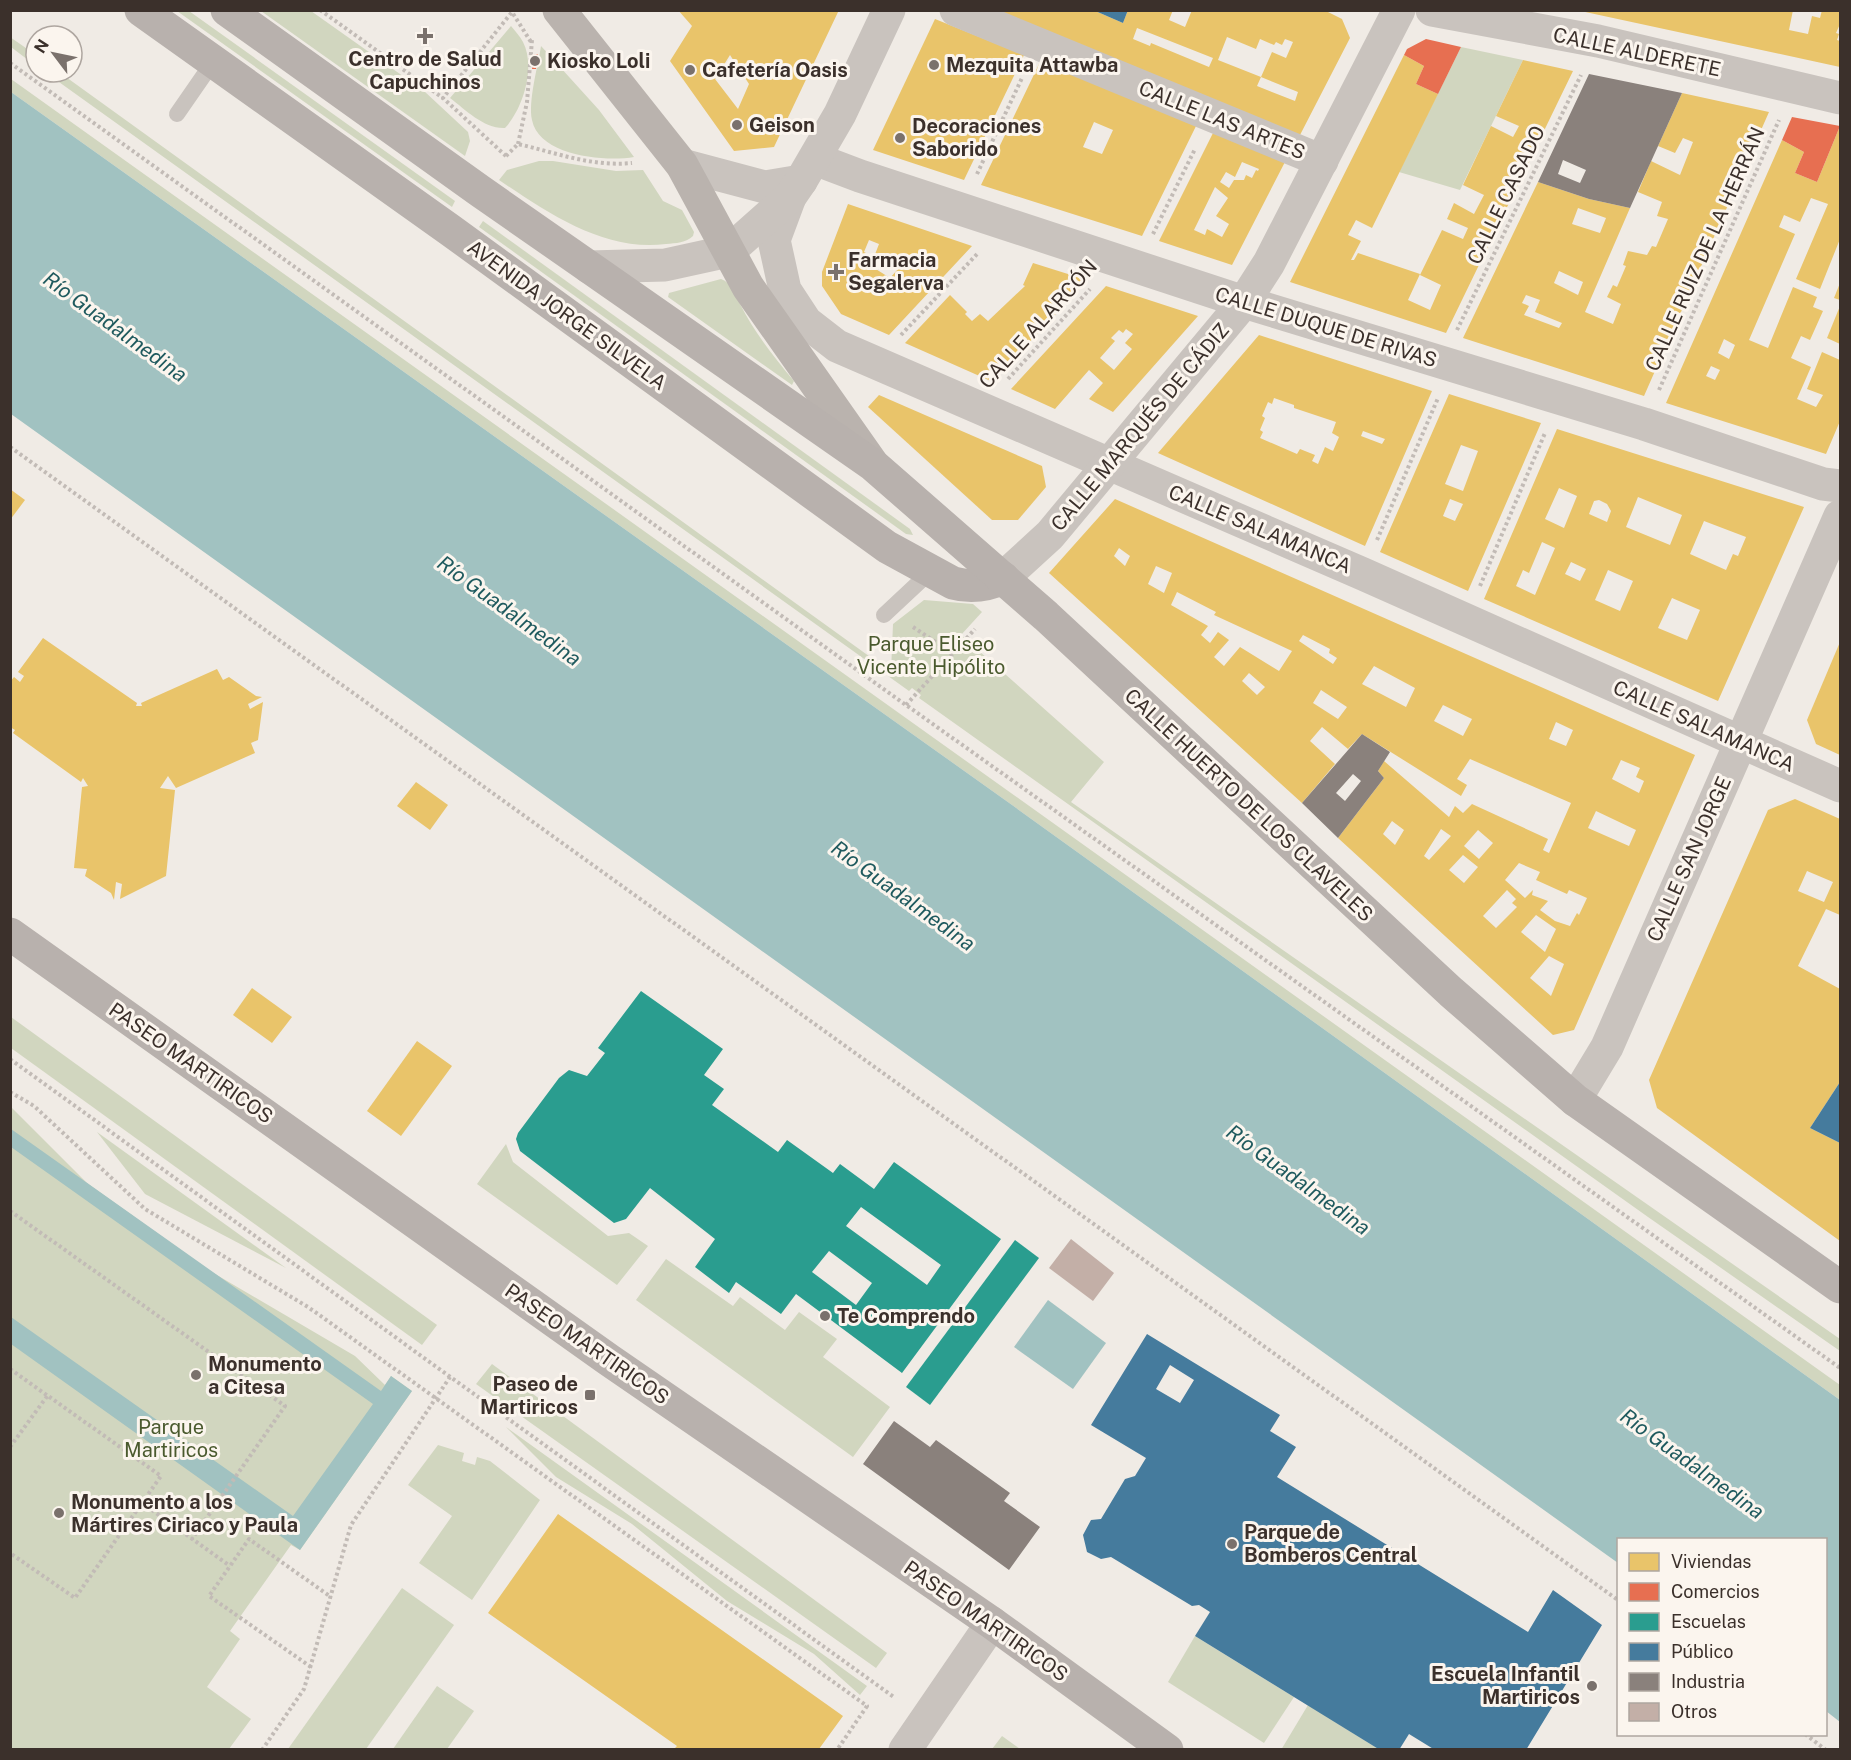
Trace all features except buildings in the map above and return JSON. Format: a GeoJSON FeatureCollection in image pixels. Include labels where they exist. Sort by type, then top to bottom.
{"type":"FeatureCollection","features":[{"type":"Feature","properties":{"kind":"main road","name":"AVENIDA JORGE SILVELA"},"geometry":{"type":"LineString","coordinates":[[141,10],[887,548],[930,572],[965,586],[986,585],[1003,579]]}},
{"type":"Feature","properties":{"kind":"main road"},"geometry":{"type":"LineString","coordinates":[[227,10],[873,465]]}},
{"type":"Feature","properties":{"kind":"main road","name":"CALLE HUERTO DE LOS CLAVELES"},"geometry":{"type":"LineString","coordinates":[[559,10],[682,165],[748,287],[873,465],[1003,579],[1451,992],[1575,1100],[1840,1287]]}},
{"type":"Feature","properties":{"kind":"main road","name":"PASEO MARTIRICOS"},"geometry":{"type":"LineString","coordinates":[[10,934],[609,1360],[992,1623],[1167,1749]]}},
{"type":"Feature","properties":{"kind":"street"},"geometry":{"type":"LineString","coordinates":[[589,267],[665,265],[729,251],[802,179],[840,114],[889,10]]}},
{"type":"Feature","properties":{"kind":"street","name":"CALLE LAS ARTES"},"geometry":{"type":"LineString","coordinates":[[956,10],[1322,161]]}},
{"type":"Feature","properties":{"kind":"street","name":"CALLE MARQUÉS DE CÁDIZ"},"geometry":{"type":"LineString","coordinates":[[1003,579],[1050,535],[1244,303],[1269,263],[1399,10]]}},
{"type":"Feature","properties":{"kind":"street","name":"CALLE ALDERETE"},"geometry":{"type":"LineString","coordinates":[[1432,10],[1598,41],[1840,98]]}},
{"type":"Feature","properties":{"kind":"street"},"geometry":{"type":"LineString","coordinates":[[682,165],[765,187],[802,179]]}},
{"type":"Feature","properties":{"kind":"street","name":"CALLE DUQUE DE RIVAS"},"geometry":{"type":"LineString","coordinates":[[802,179],[860,176],[1244,303],[1644,424],[1823,484],[1840,486]]}},
{"type":"Feature","properties":{"kind":"street","name":"CALLE SALAMANCA"},"geometry":{"type":"LineString","coordinates":[[802,179],[774,240],[785,290],[806,322],[837,346],[1363,574],[1840,786]]}},
{"type":"Feature","properties":{"kind":"street","name":"CALLE SAN JORGE"},"geometry":{"type":"LineString","coordinates":[[1575,1100],[1607,1047],[1840,516]]}},
{"type":"Feature","properties":{"kind":"street"},"geometry":{"type":"LineString","coordinates":[[904,1749],[992,1623]]}},
{"type":"Feature","properties":{"kind":"lane"},"geometry":{"type":"LineString","coordinates":[[177,114],[213,62]]}},
{"type":"Feature","properties":{"kind":"lane"},"geometry":{"type":"LineString","coordinates":[[887,613],[930,572]]}},
{"type":"Feature","properties":{"kind":"path"},"geometry":{"type":"LineString","coordinates":[[320,10],[443,98],[506,156]]}},
{"type":"Feature","properties":{"kind":"path"},"geometry":{"type":"LineString","coordinates":[[443,98],[512,12],[531,42]]}},
{"type":"Feature","properties":{"kind":"path"},"geometry":{"type":"LineString","coordinates":[[501,162],[518,144],[526,102],[531,42],[534,34]]}},
{"type":"Feature","properties":{"kind":"path","name":"CALLE CASADO"},"geometry":{"type":"LineString","coordinates":[[1363,574],[1441,392],[1455,335],[1598,41]]}},
{"type":"Feature","properties":{"kind":"path"},"geometry":{"type":"LineString","coordinates":[[961,208],[1037,44]]}},
{"type":"Feature","properties":{"kind":"path"},"geometry":{"type":"LineString","coordinates":[[10,63],[906,705],[1840,1368]]}},
{"type":"Feature","properties":{"kind":"path","name":"CALLE RUIZ DE LA HERRÁN"},"geometry":{"type":"LineString","coordinates":[[1644,424],[1793,87]]}},
{"type":"Feature","properties":{"kind":"path","name":"CALLE ALARCÓN"},"geometry":{"type":"LineString","coordinates":[[982,409],[1126,263],[1211,115]]}},
{"type":"Feature","properties":{"kind":"path"},"geometry":{"type":"LineString","coordinates":[[518,144],[586,162],[610,165],[633,163]]}},
{"type":"Feature","properties":{"kind":"path"},"geometry":{"type":"LineString","coordinates":[[897,339],[1005,223]]}},
{"type":"Feature","properties":{"kind":"path"},"geometry":{"type":"LineString","coordinates":[[1466,620],[1560,399]]}},
{"type":"Feature","properties":{"kind":"path"},"geometry":{"type":"LineString","coordinates":[[10,447],[1617,1599]]}},
{"type":"Feature","properties":{"kind":"path"},"geometry":{"type":"LineString","coordinates":[[887,613],[952,653]]}},
{"type":"Feature","properties":{"kind":"path"},"geometry":{"type":"LineString","coordinates":[[906,705],[975,629]]}},
{"type":"Feature","properties":{"kind":"path"},"geometry":{"type":"LineString","coordinates":[[10,1059],[925,1721]]}},
{"type":"Feature","properties":{"kind":"path"},"geometry":{"type":"LineString","coordinates":[[10,1092],[34,1106],[145,1209],[308,1307],[867,1706],[837,1749]]}},
{"type":"Feature","properties":{"kind":"path"},"geometry":{"type":"LineString","coordinates":[[10,1211],[285,1406],[192,1539]]}},
{"type":"Feature","properties":{"kind":"path"},"geometry":{"type":"LineString","coordinates":[[10,1369],[161,1476],[75,1598],[10,1553]]}},
{"type":"Feature","properties":{"kind":"path"},"geometry":{"type":"LineString","coordinates":[[262,1749],[304,1689],[351,1525],[450,1377]]}},
{"type":"Feature","properties":{"kind":"path"},"geometry":{"type":"LineString","coordinates":[[10,1447],[48,1395]]}},
{"type":"Feature","properties":{"kind":"path"},"geometry":{"type":"LineString","coordinates":[[142,1503],[230,1566]]}},
{"type":"Feature","properties":{"kind":"path"},"geometry":{"type":"LineString","coordinates":[[311,1667],[209,1596],[249,1539],[331,1597]]}},
{"type":"Feature","properties":{"kind":"path"},"geometry":{"type":"LineString","coordinates":[[1808,1736],[1826,1749]]}},
{"type":"Feature","properties":{"kind":"green space"},"geometry":{"type":"Polygon","coordinates":[[[177,11],[189,11],[455,201],[452,207],[177,11]]]}},
{"type":"Feature","properties":{"kind":"green space"},"geometry":{"type":"Polygon","coordinates":[[[261,11],[311,11],[424,91],[468,132],[470,141],[465,156],[261,11]]]}},
{"type":"Feature","properties":{"kind":"green space"},"geometry":{"type":"Polygon","coordinates":[[[511,26],[522,40],[527,52],[528,75],[522,99],[505,128],[483,122],[450,98],[511,26]]]}},
{"type":"Feature","properties":{"kind":"green space"},"geometry":{"type":"Polygon","coordinates":[[[10,37],[24,47],[24,57],[11,47],[10,37]]]}},
{"type":"Feature","properties":{"kind":"green space"},"geometry":{"type":"Polygon","coordinates":[[[541,46],[599,110],[634,157],[607,158],[575,154],[547,142],[537,132],[532,120],[531,103],[541,46]]]}},
{"type":"Feature","properties":{"kind":"green space"},"geometry":{"type":"Polygon","coordinates":[[[1461,47],[1523,60],[1460,190],[1399,172],[1461,47]]]}},
{"type":"Feature","properties":{"kind":"green space"},"geometry":{"type":"Polygon","coordinates":[[[11,79],[1840,1385],[1840,1400],[998,795],[11,92],[11,79]]]}},
{"type":"Feature","properties":{"kind":"green space","name":"Parque Eliseo Vicente Hipólito"},"geometry":{"type":"Polygon","coordinates":[[[62,84],[76,84],[891,672],[893,624],[924,600],[973,604],[982,612],[961,635],[1104,762],[1071,802],[1840,1339],[1840,1351],[919,698],[921,695],[912,688],[909,691],[62,84]]]}},
{"type":"Feature","properties":{"kind":"green space"},"geometry":{"type":"Polygon","coordinates":[[[539,161],[553,161],[616,171],[643,170],[663,201],[682,210],[694,232],[693,236],[681,242],[643,245],[599,236],[557,217],[499,180],[507,170],[539,161]]]}},
{"type":"Feature","properties":{"kind":"green space"},"geometry":{"type":"Polygon","coordinates":[[[483,221],[910,529],[913,535],[906,534],[479,227],[483,221]]]}},
{"type":"Feature","properties":{"kind":"green space"},"geometry":{"type":"Polygon","coordinates":[[[721,279],[733,289],[758,334],[794,381],[792,385],[668,297],[669,293],[721,279]]]}},
{"type":"Feature","properties":{"kind":"green space"},"geometry":{"type":"Polygon","coordinates":[[[11,1017],[437,1325],[422,1345],[11,1048],[11,1017]]]}},
{"type":"Feature","properties":{"kind":"green space","name":"Parque Martiricos"},"geometry":{"type":"Polygon","coordinates":[[[10,1106],[87,1183],[210,1271],[355,1356],[385,1385],[391,1376],[412,1391],[300,1550],[291,1545],[230,1631],[240,1639],[207,1687],[251,1719],[229,1749],[11,1749],[10,1106]]]}},
{"type":"Feature","properties":{"kind":"green space"},"geometry":{"type":"Polygon","coordinates":[[[97,1132],[286,1268],[145,1194],[97,1132]]]}},
{"type":"Feature","properties":{"kind":"green space"},"geometry":{"type":"Polygon","coordinates":[[[506,1144],[513,1162],[608,1236],[629,1233],[648,1246],[617,1285],[477,1184],[506,1144]]]}},
{"type":"Feature","properties":{"kind":"green space"},"geometry":{"type":"Polygon","coordinates":[[[666,1259],[733,1306],[740,1297],[785,1330],[799,1312],[837,1339],[823,1357],[890,1407],[853,1457],[636,1300],[666,1259]]]}},
{"type":"Feature","properties":{"kind":"green space"},"geometry":{"type":"Polygon","coordinates":[[[492,1364],[887,1653],[876,1668],[476,1384],[492,1364]]]}},
{"type":"Feature","properties":{"kind":"green space"},"geometry":{"type":"Polygon","coordinates":[[[506,1427],[867,1686],[860,1695],[814,1654],[727,1601],[632,1524],[556,1477],[506,1427]]]}},
{"type":"Feature","properties":{"kind":"green space"},"geometry":{"type":"Polygon","coordinates":[[[438,1445],[464,1453],[462,1461],[475,1465],[477,1457],[490,1461],[540,1500],[472,1600],[419,1563],[452,1516],[408,1485],[438,1445]]]}},
{"type":"Feature","properties":{"kind":"green space"},"geometry":{"type":"Polygon","coordinates":[[[402,1588],[454,1625],[366,1749],[288,1749],[402,1588]]]}},
{"type":"Feature","properties":{"kind":"green space"},"geometry":{"type":"Polygon","coordinates":[[[1195,1636],[1294,1697],[1264,1743],[1168,1682],[1195,1636]]]}},
{"type":"Feature","properties":{"kind":"green space"},"geometry":{"type":"Polygon","coordinates":[[[437,1686],[474,1711],[447,1749],[393,1749],[437,1686]]]}},
{"type":"Feature","properties":{"kind":"green space"},"geometry":{"type":"Polygon","coordinates":[[[1308,1705],[1380,1750],[1281,1750],[1308,1705]]]}},
{"type":"Feature","properties":{"kind":"green space"},"geometry":{"type":"Polygon","coordinates":[[[1002,1736],[1020,1749],[992,1749],[1002,1736]]]}},
{"type":"Feature","properties":{"kind":"water","name":"Río Guadalmedina"},"geometry":{"type":"Polygon","coordinates":[[[11,92],[998,795],[1840,1400],[1840,1722],[1827,1712],[1827,1538],[1617,1538],[1617,1562],[11,414],[11,92]]]}},
{"type":"Feature","properties":{"kind":"water"},"geometry":{"type":"Polygon","coordinates":[[[11,1129],[381,1391],[391,1376],[412,1391],[300,1550],[11,1344],[11,1317],[293,1516],[373,1404],[11,1147],[11,1129]]]}},
{"type":"Feature","properties":{"kind":"water"},"geometry":{"type":"Polygon","coordinates":[[[1048,1300],[1106,1343],[1073,1389],[1014,1347],[1048,1300]]]}},
{"type":"Feature","properties":{"kind":"place","name":"Centro de Salud Capuchinos"},"geometry":{"type":"Point","coordinates":[425,36]}},
{"type":"Feature","properties":{"kind":"place","name":"Kiosko Loli"},"geometry":{"type":"Point","coordinates":[535,61]}},
{"type":"Feature","properties":{"kind":"place","name":"Mezquita Attawba"},"geometry":{"type":"Point","coordinates":[934,65]}},
{"type":"Feature","properties":{"kind":"place","name":"Cafetería Oasis"},"geometry":{"type":"Point","coordinates":[690,70]}},
{"type":"Feature","properties":{"kind":"place","name":"Geison"},"geometry":{"type":"Point","coordinates":[737,125]}},
{"type":"Feature","properties":{"kind":"place","name":"Decoraciones Saborido"},"geometry":{"type":"Point","coordinates":[900,138]}},
{"type":"Feature","properties":{"kind":"place","name":"Farmacia Segalerva"},"geometry":{"type":"Point","coordinates":[836,272]}},
{"type":"Feature","properties":{"kind":"place","name":"Te Comprendo"},"geometry":{"type":"Point","coordinates":[825,1316]}},
{"type":"Feature","properties":{"kind":"place","name":"Monumento a Citesa"},"geometry":{"type":"Point","coordinates":[196,1375]}},
{"type":"Feature","properties":{"kind":"place","name":"Paseo de Martiricos"},"geometry":{"type":"Point","coordinates":[590,1395]}},
{"type":"Feature","properties":{"kind":"place","name":"Monumento a los Mártires Ciriaco y Paula"},"geometry":{"type":"Point","coordinates":[59,1513]}},
{"type":"Feature","properties":{"kind":"place","name":"Parque de Bomberos Central"},"geometry":{"type":"Point","coordinates":[1232,1544]}},
{"type":"Feature","properties":{"kind":"place","name":"Escuela Infantil Martiricos"},"geometry":{"type":"Point","coordinates":[1592,1686]}}]}
